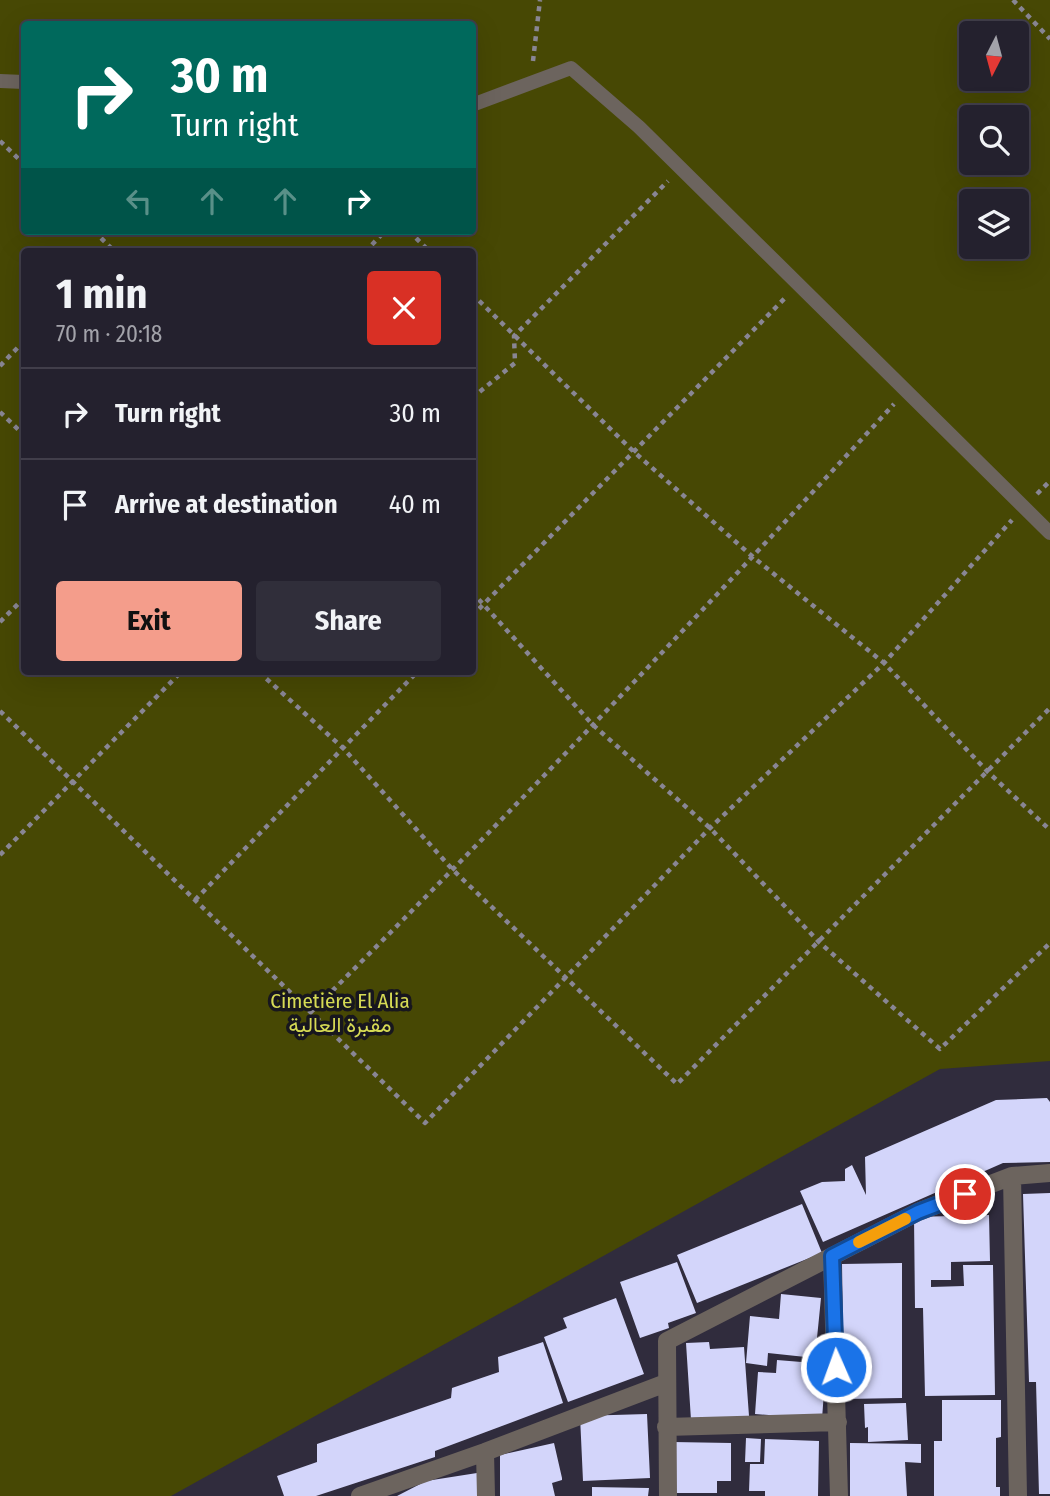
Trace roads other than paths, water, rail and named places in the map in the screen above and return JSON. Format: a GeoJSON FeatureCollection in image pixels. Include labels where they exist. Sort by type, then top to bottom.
{"type":"FeatureCollection","features":[{"type":"Feature","properties":{"kind":"street"},"geometry":{"type":"LineString","coordinates":[[668,1496],[667,1341],[918,1212],[1012,1176],[1050,1173]]}},
{"type":"Feature","properties":{"kind":"street"},"geometry":{"type":"LineString","coordinates":[[1012,1176],[1018,1496]]}},
{"type":"Feature","properties":{"kind":"street"},"geometry":{"type":"LineString","coordinates":[[832,1256],[839,1496]]}},
{"type":"Feature","properties":{"kind":"street"},"geometry":{"type":"LineString","coordinates":[[360,1496],[666,1383]]}},
{"type":"Feature","properties":{"kind":"street"},"geometry":{"type":"LineString","coordinates":[[666,1427],[838,1422]]}},
{"type":"Feature","properties":{"kind":"street"},"geometry":{"type":"LineString","coordinates":[[485,1452],[486,1496]]}},
{"type":"Feature","properties":{"kind":"lane"},"geometry":{"type":"LineString","coordinates":[[476,103],[571,68],[639,127],[1050,533]]}},
{"type":"Feature","properties":{"kind":"lane"},"geometry":{"type":"LineString","coordinates":[[0,81],[21,82]]}},
{"type":"Feature","properties":{"kind":"park label","name":"Cimetière El Alia مقبرة العالية"},"geometry":{"type":"Point","coordinates":[340,1013]}}]}
